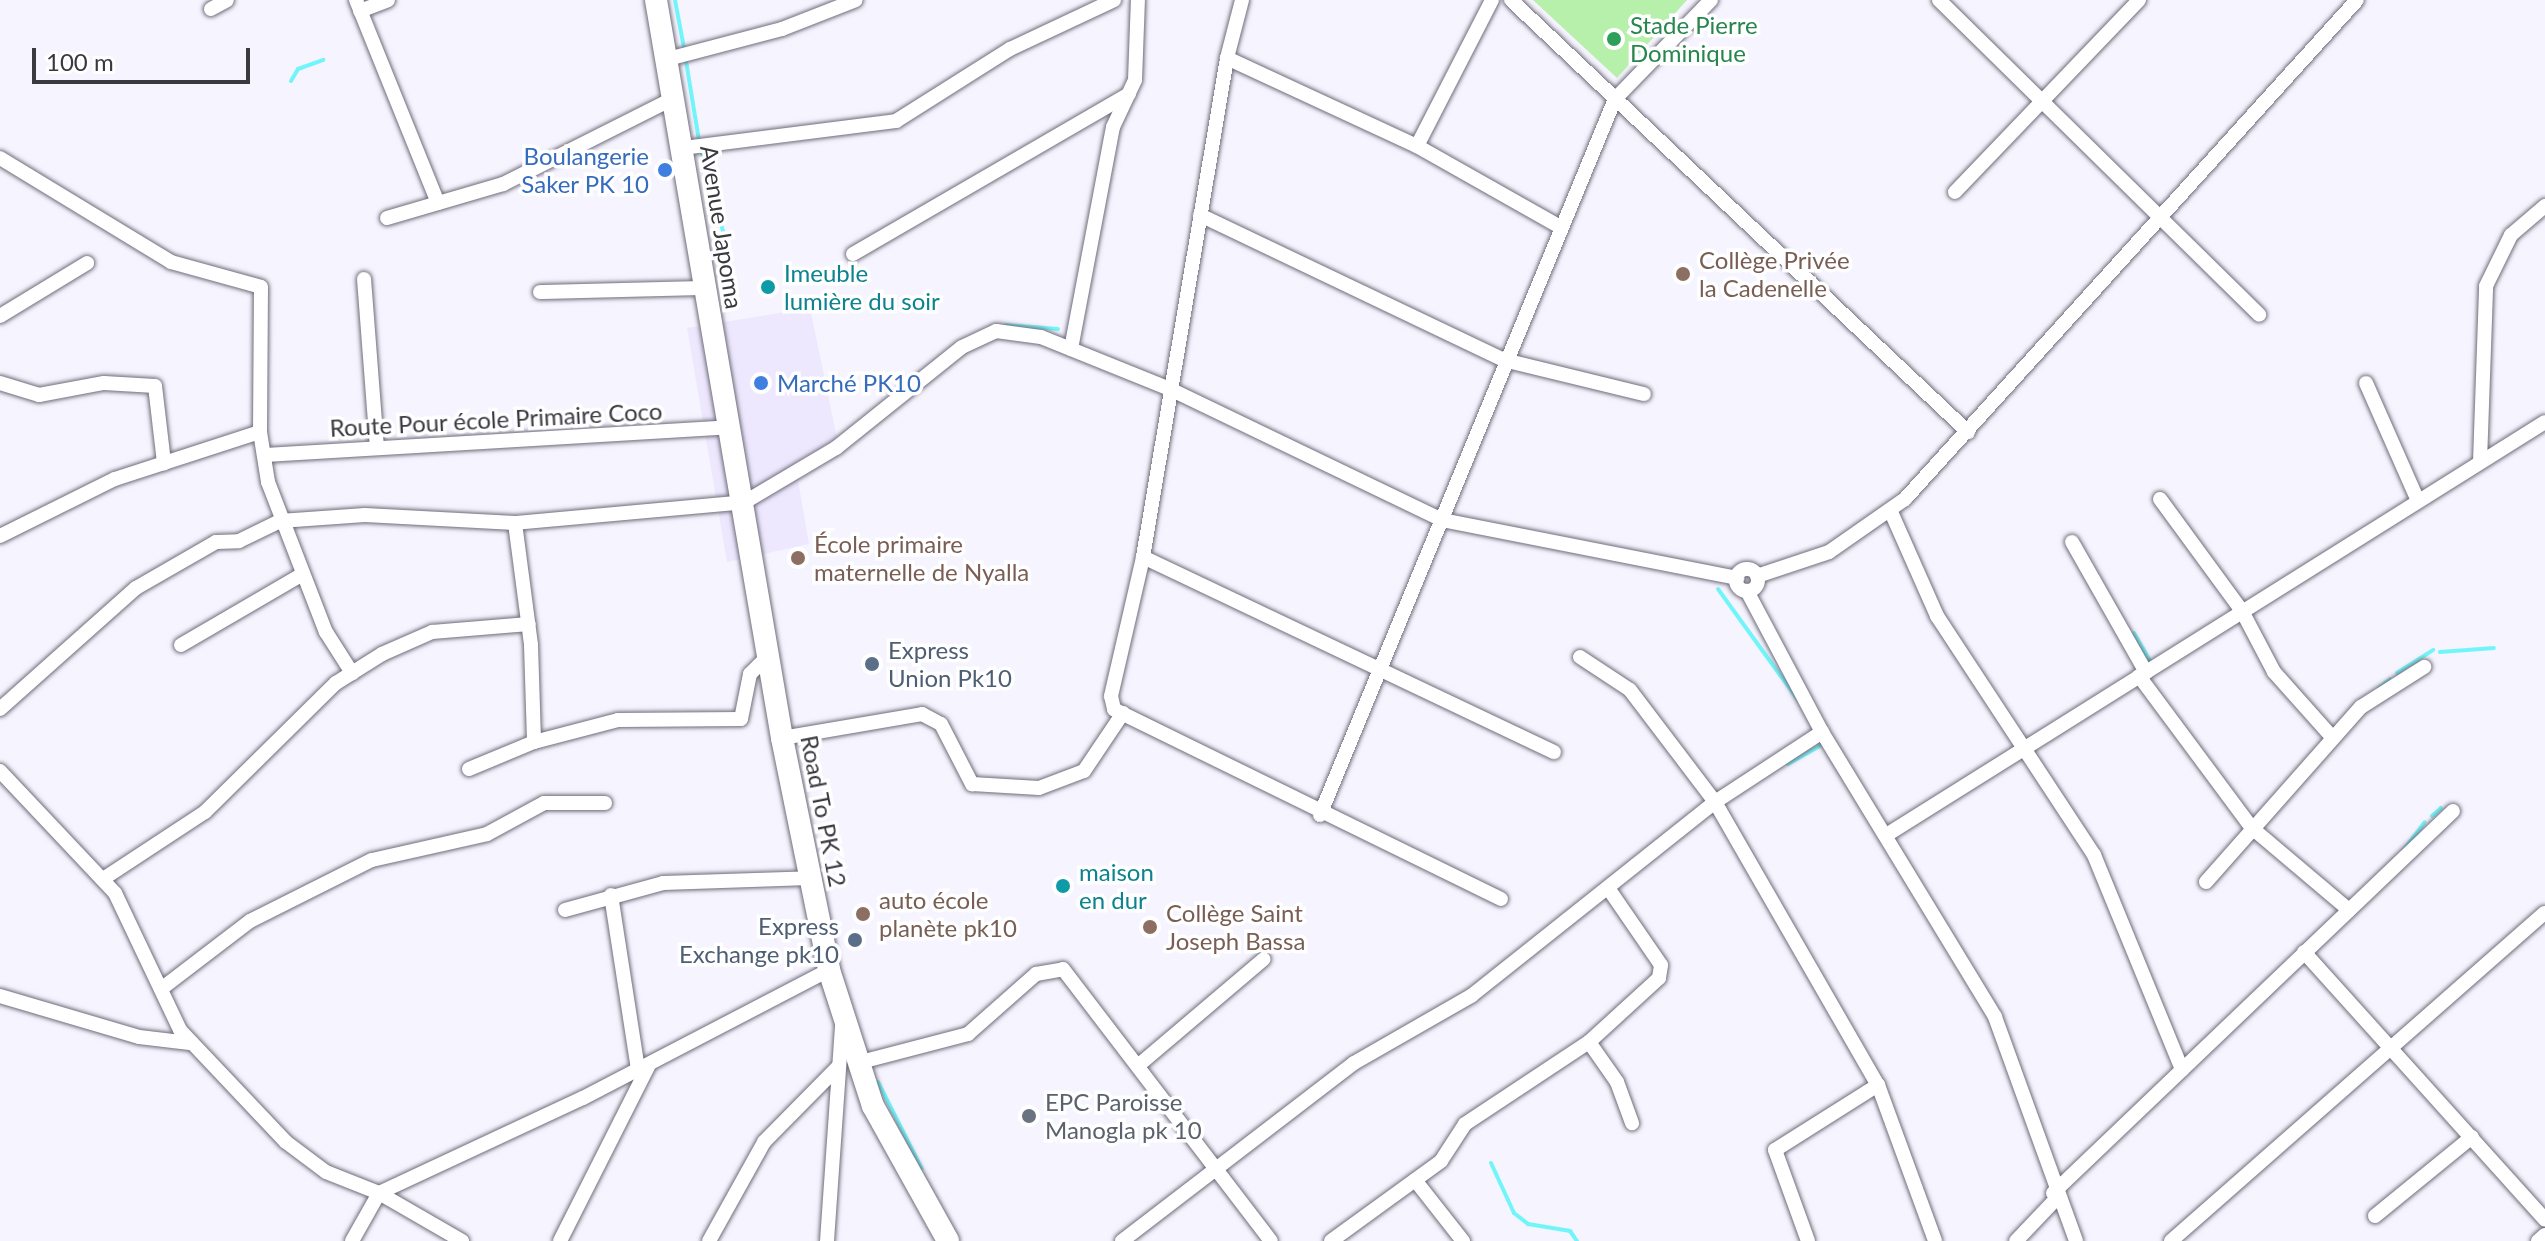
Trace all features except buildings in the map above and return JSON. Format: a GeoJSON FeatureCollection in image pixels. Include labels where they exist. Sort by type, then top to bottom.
{"type":"FeatureCollection","features":[{"type":"Feature","properties":{"kind":"main road","name":"Avenue Japoma"},"geometry":{"type":"LineString","coordinates":[[656,0],[664,60],[683,148],[737,463]]}},
{"type":"Feature","properties":{"kind":"main road","name":"Road To PK 12"},"geometry":{"type":"LineString","coordinates":[[737,463],[782,738],[829,970],[843,1021],[848,1065],[904,1172],[948,1241]]}},
{"type":"Feature","properties":{"kind":"street"},"geometry":{"type":"LineString","coordinates":[[211,9],[227,0]]}},
{"type":"Feature","properties":{"kind":"street"},"geometry":{"type":"LineString","coordinates":[[388,0],[358,5],[438,203]]}},
{"type":"Feature","properties":{"kind":"street"},"geometry":{"type":"LineString","coordinates":[[664,60],[782,29],[856,0]]}},
{"type":"Feature","properties":{"kind":"street"},"geometry":{"type":"LineString","coordinates":[[683,148],[896,121],[1076,6],[1114,0]]}},
{"type":"Feature","properties":{"kind":"street"},"geometry":{"type":"LineString","coordinates":[[1071,349],[1113,127],[1132,93],[1138,0]]}},
{"type":"Feature","properties":{"kind":"street"},"geometry":{"type":"LineString","coordinates":[[1242,0],[1227,58],[1143,557],[1111,696],[1123,713],[1320,815],[1501,899]]}},
{"type":"Feature","properties":{"kind":"street"},"geometry":{"type":"LineString","coordinates":[[1417,146],[1492,0]]}},
{"type":"Feature","properties":{"kind":"street"},"geometry":{"type":"LineString","coordinates":[[1511,0],[1968,432]]}},
{"type":"Feature","properties":{"kind":"street"},"geometry":{"type":"LineString","coordinates":[[1320,815],[1442,520],[1504,360],[1615,99],[1711,0]]}},
{"type":"Feature","properties":{"kind":"street"},"geometry":{"type":"LineString","coordinates":[[1939,0],[2167,218],[2259,315]]}},
{"type":"Feature","properties":{"kind":"street"},"geometry":{"type":"LineString","coordinates":[[1955,192],[2139,0]]}},
{"type":"Feature","properties":{"kind":"street"},"geometry":{"type":"LineString","coordinates":[[1747,591],[1757,576],[1829,552],[1891,512],[2167,218],[2357,0]]}},
{"type":"Feature","properties":{"kind":"street"},"geometry":{"type":"LineString","coordinates":[[1227,58],[1417,146],[1560,227]]}},
{"type":"Feature","properties":{"kind":"street"},"geometry":{"type":"LineString","coordinates":[[853,254],[1132,93]]}},
{"type":"Feature","properties":{"kind":"street"},"geometry":{"type":"LineString","coordinates":[[387,218],[503,184],[672,99]]}},
{"type":"Feature","properties":{"kind":"street"},"geometry":{"type":"LineString","coordinates":[[0,158],[171,262],[261,287],[260,432],[264,455],[280,521],[352,673]]}},
{"type":"Feature","properties":{"kind":"street"},"geometry":{"type":"LineString","coordinates":[[2480,462],[2486,286],[2511,235],[2545,206]]}},
{"type":"Feature","properties":{"kind":"street"},"geometry":{"type":"LineString","coordinates":[[1200,215],[1504,360],[1644,394]]}},
{"type":"Feature","properties":{"kind":"street"},"geometry":{"type":"LineString","coordinates":[[0,316],[87,263]]}},
{"type":"Feature","properties":{"kind":"street"},"geometry":{"type":"LineString","coordinates":[[364,279],[377,448]]}},
{"type":"Feature","properties":{"kind":"street"},"geometry":{"type":"LineString","coordinates":[[540,292],[705,288]]}},
{"type":"Feature","properties":{"kind":"street"},"geometry":{"type":"LineString","coordinates":[[0,709],[152,577],[216,542],[239,541],[280,521],[365,515],[515,523],[745,502],[836,448],[978,336],[1018,331],[1170,389],[1442,520],[1737,578],[1747,591],[1822,732],[1888,834],[1995,1017],[2055,1196],[2076,1241]]}},
{"type":"Feature","properties":{"kind":"street"},"geometry":{"type":"LineString","coordinates":[[0,383],[39,395],[104,383],[155,386],[164,463]]}},
{"type":"Feature","properties":{"kind":"street"},"geometry":{"type":"LineString","coordinates":[[2366,383],[2418,501]]}},
{"type":"Feature","properties":{"kind":"street"},"geometry":{"type":"LineString","coordinates":[[1888,834],[2545,422]]}},
{"type":"Feature","properties":{"kind":"street","name":"Route Pour école Primaire Coco"},"geometry":{"type":"LineString","coordinates":[[264,455],[731,427]]}},
{"type":"Feature","properties":{"kind":"street"},"geometry":{"type":"LineString","coordinates":[[0,536],[115,479],[260,432]]}},
{"type":"Feature","properties":{"kind":"street"},"geometry":{"type":"LineString","coordinates":[[2160,499],[2242,611],[2268,665],[2332,737]]}},
{"type":"Feature","properties":{"kind":"street"},"geometry":{"type":"LineString","coordinates":[[1891,512],[1915,577],[2094,855],[2182,1070]]}},
{"type":"Feature","properties":{"kind":"street"},"geometry":{"type":"LineString","coordinates":[[515,523],[529,624],[534,742]]}},
{"type":"Feature","properties":{"kind":"street"},"geometry":{"type":"LineString","coordinates":[[2072,542],[2142,674],[2252,828],[2349,910]]}},
{"type":"Feature","properties":{"kind":"street"},"geometry":{"type":"LineString","coordinates":[[1143,557],[1554,752]]}},
{"type":"Feature","properties":{"kind":"street"},"geometry":{"type":"LineString","coordinates":[[1737,578],[1748,569],[1757,576]]}},
{"type":"Feature","properties":{"kind":"street"},"geometry":{"type":"LineString","coordinates":[[181,645],[303,574]]}},
{"type":"Feature","properties":{"kind":"street"},"geometry":{"type":"LineString","coordinates":[[103,879],[205,812],[352,673],[432,632],[529,624]]}},
{"type":"Feature","properties":{"kind":"street"},"geometry":{"type":"LineString","coordinates":[[469,769],[534,742],[618,720],[741,719],[750,674],[769,655]]}},
{"type":"Feature","properties":{"kind":"street"},"geometry":{"type":"LineString","coordinates":[[1580,657],[1630,690],[1715,802],[1878,1085],[1935,1241]]}},
{"type":"Feature","properties":{"kind":"street"},"geometry":{"type":"LineString","coordinates":[[2206,882],[2332,737],[2371,699],[2424,667]]}},
{"type":"Feature","properties":{"kind":"street"},"geometry":{"type":"LineString","coordinates":[[782,738],[922,714],[941,724],[972,784],[1039,788],[1084,771],[1123,713]]}},
{"type":"Feature","properties":{"kind":"street"},"geometry":{"type":"LineString","coordinates":[[1122,1241],[1354,1063],[1471,996],[1715,802],[1822,732]]}},
{"type":"Feature","properties":{"kind":"street"},"geometry":{"type":"LineString","coordinates":[[0,771],[103,879],[190,1043],[305,1157],[379,1193],[462,1241]]}},
{"type":"Feature","properties":{"kind":"street"},"geometry":{"type":"LineString","coordinates":[[161,989],[250,921],[372,860],[487,834],[544,803],[605,803]]}},
{"type":"Feature","properties":{"kind":"street"},"geometry":{"type":"LineString","coordinates":[[2016,1241],[2055,1196],[2182,1070],[2453,811]]}},
{"type":"Feature","properties":{"kind":"street"},"geometry":{"type":"LineString","coordinates":[[565,910],[611,895],[729,875],[810,878]]}},
{"type":"Feature","properties":{"kind":"street"},"geometry":{"type":"LineString","coordinates":[[1331,1241],[1441,1161],[1465,1124],[1589,1042],[1662,972],[1608,888]]}},
{"type":"Feature","properties":{"kind":"street"},"geometry":{"type":"LineString","coordinates":[[560,1241],[644,1067],[611,895]]}},
{"type":"Feature","properties":{"kind":"street"},"geometry":{"type":"LineString","coordinates":[[2171,1241],[2545,913]]}},
{"type":"Feature","properties":{"kind":"street"},"geometry":{"type":"LineString","coordinates":[[2304,952],[2392,1046],[2545,1220]]}},
{"type":"Feature","properties":{"kind":"street"},"geometry":{"type":"LineString","coordinates":[[1140,1064],[1264,959]]}},
{"type":"Feature","properties":{"kind":"street"},"geometry":{"type":"LineString","coordinates":[[709,1241],[764,1142],[848,1065],[968,1034],[1036,974],[1063,969],[1140,1064],[1212,1172],[1271,1241]]}},
{"type":"Feature","properties":{"kind":"street"},"geometry":{"type":"LineString","coordinates":[[352,1241],[379,1193],[644,1067],[829,970]]}},
{"type":"Feature","properties":{"kind":"street"},"geometry":{"type":"LineString","coordinates":[[0,996],[139,1037],[190,1043]]}},
{"type":"Feature","properties":{"kind":"street"},"geometry":{"type":"LineString","coordinates":[[1589,1042],[1617,1082],[1632,1123]]}},
{"type":"Feature","properties":{"kind":"street"},"geometry":{"type":"LineString","coordinates":[[827,1241],[848,1065]]}},
{"type":"Feature","properties":{"kind":"street"},"geometry":{"type":"LineString","coordinates":[[1808,1241],[1775,1150],[1878,1085]]}},
{"type":"Feature","properties":{"kind":"street"},"geometry":{"type":"LineString","coordinates":[[2375,1216],[2472,1137]]}},
{"type":"Feature","properties":{"kind":"street"},"geometry":{"type":"LineString","coordinates":[[1415,1180],[1463,1241]]}},
{"type":"Feature","properties":{"kind":"street"},"geometry":{"type":"LineString","coordinates":[[2538,1241],[2545,1235]]}},
{"type":"Feature","properties":{"kind":"shaded area","name":"Marché PK10"},"geometry":{"type":"Polygon","coordinates":[[[810,308],[837,438],[795,463],[809,544],[727,562],[687,328],[810,308]]]}},
{"type":"Feature","properties":{"kind":"green space","name":"Stade Pierre Dominique"},"geometry":{"type":"Polygon","coordinates":[[[1533,0],[1687,0],[1617,78],[1533,0]]]}},
{"type":"Feature","properties":{"kind":"waterway"},"geometry":{"type":"LineString","coordinates":[[675,0],[684,48]]}},
{"type":"Feature","properties":{"kind":"waterway"},"geometry":{"type":"LineString","coordinates":[[291,81],[298,69],[323,60]]}},
{"type":"Feature","properties":{"kind":"waterway"},"geometry":{"type":"LineString","coordinates":[[686,61],[699,140]]}},
{"type":"Feature","properties":{"kind":"waterway"},"geometry":{"type":"LineString","coordinates":[[702,153],[724,235]]}},
{"type":"Feature","properties":{"kind":"waterway"},"geometry":{"type":"LineString","coordinates":[[1006,325],[1058,329]]}},
{"type":"Feature","properties":{"kind":"waterway"},"geometry":{"type":"LineString","coordinates":[[1718,589],[1798,700]]}},
{"type":"Feature","properties":{"kind":"waterway"},"geometry":{"type":"LineString","coordinates":[[2134,633],[2152,664]]}},
{"type":"Feature","properties":{"kind":"waterway"},"geometry":{"type":"LineString","coordinates":[[2440,652],[2494,648]]}},
{"type":"Feature","properties":{"kind":"waterway"},"geometry":{"type":"LineString","coordinates":[[2397,673],[2433,650]]}},
{"type":"Feature","properties":{"kind":"waterway"},"geometry":{"type":"LineString","coordinates":[[2379,688],[2390,679]]}},
{"type":"Feature","properties":{"kind":"waterway"},"geometry":{"type":"LineString","coordinates":[[1788,764],[1825,743]]}},
{"type":"Feature","properties":{"kind":"waterway"},"geometry":{"type":"LineString","coordinates":[[2432,816],[2441,808]]}},
{"type":"Feature","properties":{"kind":"waterway"},"geometry":{"type":"LineString","coordinates":[[2403,851],[2425,822]]}},
{"type":"Feature","properties":{"kind":"waterway"},"geometry":{"type":"LineString","coordinates":[[878,1082],[922,1169]]}},
{"type":"Feature","properties":{"kind":"waterway"},"geometry":{"type":"LineString","coordinates":[[1491,1163],[1514,1213],[1528,1224],[1570,1231],[1577,1241]]}},
{"type":"Feature","properties":{"kind":"place","name":"Stade Pierre Dominique"},"geometry":{"type":"Point","coordinates":[1614,39]}},
{"type":"Feature","properties":{"kind":"place","name":"Boulangerie Saker PK 10"},"geometry":{"type":"Point","coordinates":[665,170]}},
{"type":"Feature","properties":{"kind":"place","name":"Collège Privée la Cadenelle"},"geometry":{"type":"Point","coordinates":[1683,274]}},
{"type":"Feature","properties":{"kind":"place","name":"Imeuble lumière du soir"},"geometry":{"type":"Point","coordinates":[768,287]}},
{"type":"Feature","properties":{"kind":"place","name":"Marché PK10"},"geometry":{"type":"Point","coordinates":[761,383]}},
{"type":"Feature","properties":{"kind":"place","name":"École primaire maternelle de Nyalla"},"geometry":{"type":"Point","coordinates":[798,558]}},
{"type":"Feature","properties":{"kind":"place","name":"Express Union Pk10"},"geometry":{"type":"Point","coordinates":[872,664]}},
{"type":"Feature","properties":{"kind":"place","name":"maison en dur"},"geometry":{"type":"Point","coordinates":[1063,886]}},
{"type":"Feature","properties":{"kind":"place","name":"auto école planète pk10"},"geometry":{"type":"Point","coordinates":[863,914]}},
{"type":"Feature","properties":{"kind":"place","name":"Collège Saint Joseph Bassa"},"geometry":{"type":"Point","coordinates":[1150,927]}},
{"type":"Feature","properties":{"kind":"place","name":"Express Exchange pk10"},"geometry":{"type":"Point","coordinates":[855,940]}},
{"type":"Feature","properties":{"kind":"place","name":"EPC Paroisse Manogla pk 10"},"geometry":{"type":"Point","coordinates":[1029,1116]}}]}
